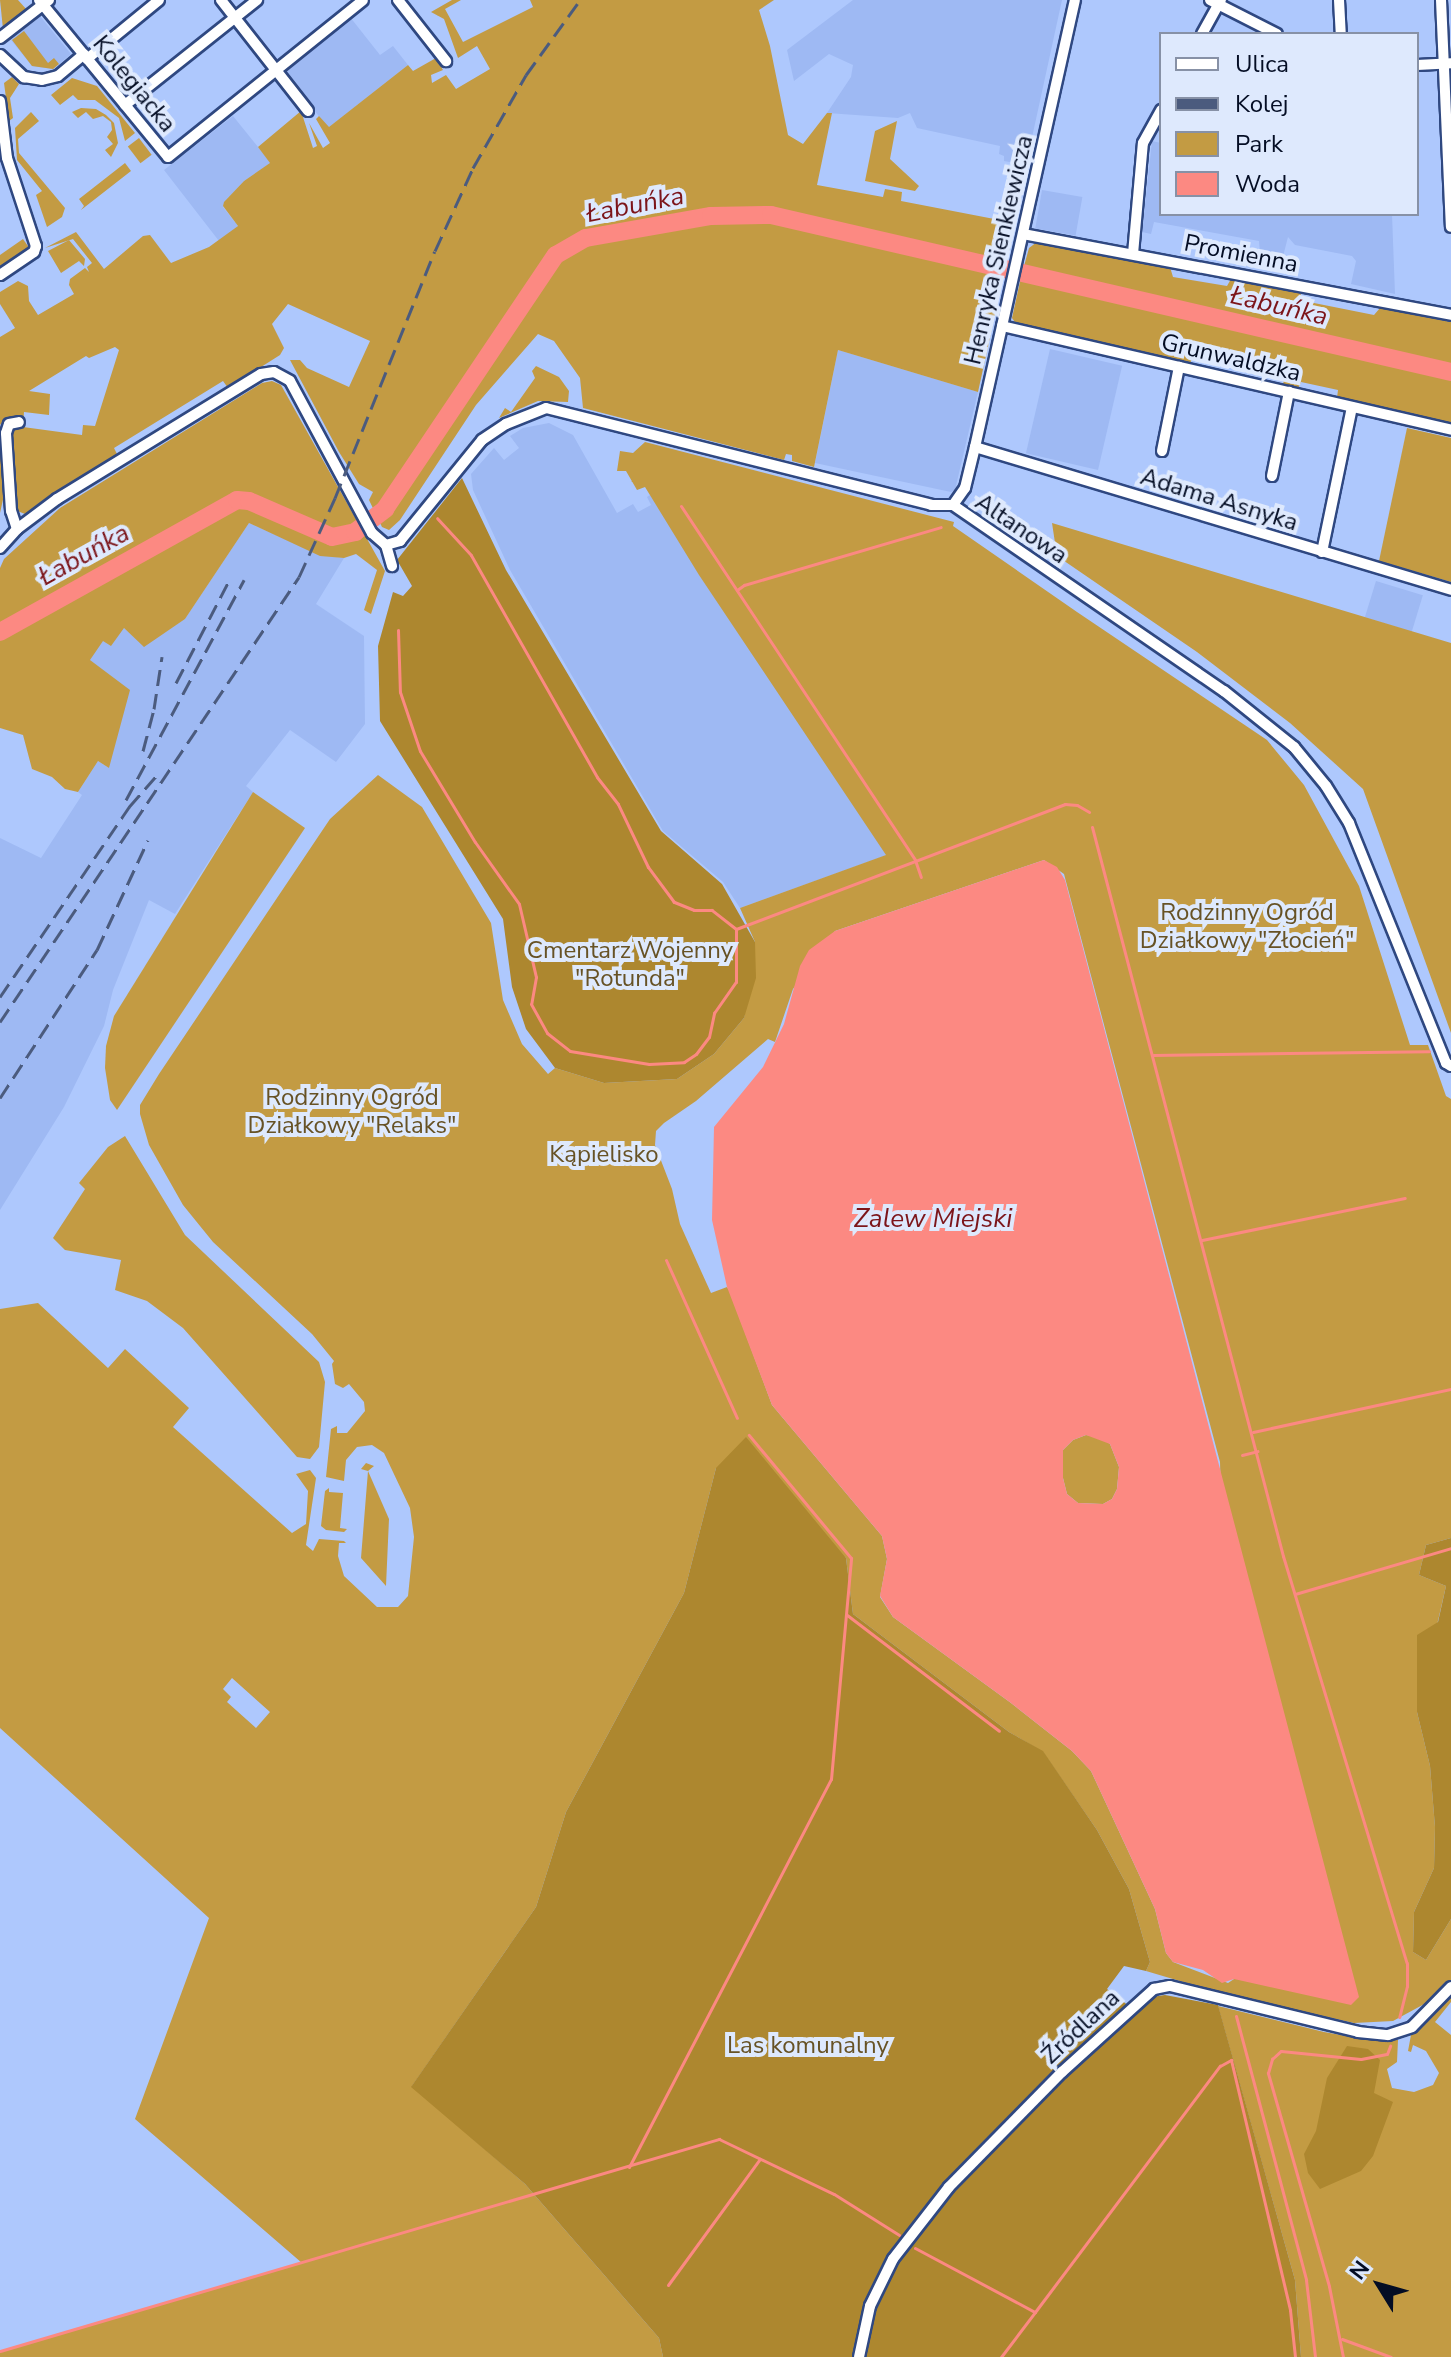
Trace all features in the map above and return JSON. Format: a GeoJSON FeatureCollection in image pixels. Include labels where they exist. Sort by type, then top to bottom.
{"type":"FeatureCollection","features":[{"type":"Feature","properties":{"kind":"street"},"geometry":{"type":"LineString","coordinates":[[0,55],[24,77],[42,80],[58,76],[159,0]]}},
{"type":"Feature","properties":{"kind":"street"},"geometry":{"type":"LineString","coordinates":[[221,0],[308,111]]}},
{"type":"Feature","properties":{"kind":"street"},"geometry":{"type":"LineString","coordinates":[[125,105],[257,0]]}},
{"type":"Feature","properties":{"kind":"street"},"geometry":{"type":"LineString","coordinates":[[276,71],[363,0]]}},
{"type":"Feature","properties":{"kind":"street"},"geometry":{"type":"LineString","coordinates":[[398,0],[446,61]]}},
{"type":"Feature","properties":{"kind":"street","name":"Henryka Sienkiewicza"},"geometry":{"type":"LineString","coordinates":[[953,505],[965,488],[975,447],[1075,0]]}},
{"type":"Feature","properties":{"kind":"street"},"geometry":{"type":"LineString","coordinates":[[1339,0],[1341,32]]}},
{"type":"Feature","properties":{"kind":"street"},"geometry":{"type":"LineString","coordinates":[[1441,0],[1448,64],[1451,227]]}},
{"type":"Feature","properties":{"kind":"street"},"geometry":{"type":"LineString","coordinates":[[1203,32],[1216,1],[1273,32]]}},
{"type":"Feature","properties":{"kind":"street"},"geometry":{"type":"LineString","coordinates":[[0,38],[43,2]]}},
{"type":"Feature","properties":{"kind":"street","name":"Kolegiacka"},"geometry":{"type":"LineString","coordinates":[[43,2],[168,157],[276,71]]}},
{"type":"Feature","properties":{"kind":"street"},"geometry":{"type":"LineString","coordinates":[[1419,65],[1448,64]]}},
{"type":"Feature","properties":{"kind":"street"},"geometry":{"type":"LineString","coordinates":[[0,101],[10,167],[35,240],[34,252],[0,275]]}},
{"type":"Feature","properties":{"kind":"street"},"geometry":{"type":"LineString","coordinates":[[1133,254],[1143,143],[1159,114]]}},
{"type":"Feature","properties":{"kind":"street","name":"Promienna"},"geometry":{"type":"LineString","coordinates":[[1023,234],[1451,315]]}},
{"type":"Feature","properties":{"kind":"street","name":"Grunwaldzka"},"geometry":{"type":"LineString","coordinates":[[1002,326],[1451,430]]}},
{"type":"Feature","properties":{"kind":"street"},"geometry":{"type":"LineString","coordinates":[[1162,451],[1179,367]]}},
{"type":"Feature","properties":{"kind":"street"},"geometry":{"type":"LineString","coordinates":[[0,548],[17,529],[57,499],[261,374],[270,372],[290,381],[372,533],[386,545],[392,566]]}},
{"type":"Feature","properties":{"kind":"street"},"geometry":{"type":"LineString","coordinates":[[1272,476],[1289,392]]}},
{"type":"Feature","properties":{"kind":"street"},"geometry":{"type":"LineString","coordinates":[[1322,552],[1352,407]]}},
{"type":"Feature","properties":{"kind":"street","name":"Altanowa"},"geometry":{"type":"LineString","coordinates":[[386,545],[400,541],[482,440],[519,417],[546,408],[931,505],[953,505],[1224,691],[1274,727],[1300,754],[1349,823],[1446,1063],[1451,1066]]}},
{"type":"Feature","properties":{"kind":"street"},"geometry":{"type":"LineString","coordinates":[[17,529],[11,511],[6,433],[9,424],[19,422]]}},
{"type":"Feature","properties":{"kind":"street","name":"Adama Asnyka"},"geometry":{"type":"LineString","coordinates":[[975,447],[1451,590]]}},
{"type":"Feature","properties":{"kind":"street","name":"Źródlana"},"geometry":{"type":"LineString","coordinates":[[859,2357],[870,2306],[893,2259],[949,2187],[1062,2072],[1154,1989],[1170,1986],[1358,2032],[1388,2035],[1412,2027],[1451,1987]]}},
{"type":"Feature","properties":{"kind":"shaded area"},"geometry":{"type":"Polygon","coordinates":[[[853,0],[1062,0],[1026,165],[1004,161],[1004,156],[999,154],[1000,146],[917,128],[910,113],[898,118],[827,113],[851,77],[853,65],[829,54],[794,81],[787,50],[853,0]]]}},
{"type":"Feature","properties":{"kind":"shaded area"},"geometry":{"type":"Polygon","coordinates":[[[40,16],[71,54],[53,69],[32,66],[11,40],[40,16]]]}},
{"type":"Feature","properties":{"kind":"shaded area"},"geometry":{"type":"Polygon","coordinates":[[[350,17],[380,55],[393,46],[408,65],[328,128],[283,70],[350,17]]]}},
{"type":"Feature","properties":{"kind":"shaded area"},"geometry":{"type":"Polygon","coordinates":[[[233,116],[271,163],[244,181],[226,200],[223,207],[238,226],[219,241],[164,170],[233,116]]]}},
{"type":"Feature","properties":{"kind":"shaded area"},"geometry":{"type":"Polygon","coordinates":[[[1152,141],[1159,143],[1159,216],[1392,216],[1395,294],[1351,284],[1356,261],[1352,256],[1295,245],[1288,237],[1280,268],[1261,265],[1259,241],[1154,222],[1151,234],[1142,232],[1152,141]]]}},
{"type":"Feature","properties":{"kind":"shaded area"},"geometry":{"type":"Polygon","coordinates":[[[1042,190],[1082,197],[1076,236],[1035,228],[1042,190]]]}},
{"type":"Feature","properties":{"kind":"shaded area"},"geometry":{"type":"Polygon","coordinates":[[[1050,349],[1122,366],[1098,470],[1026,453],[1050,349]]]}},
{"type":"Feature","properties":{"kind":"shaded area"},"geometry":{"type":"Polygon","coordinates":[[[838,350],[978,392],[955,490],[951,492],[815,463],[838,350]]]}},
{"type":"Feature","properties":{"kind":"shaded area"},"geometry":{"type":"Polygon","coordinates":[[[549,423],[573,435],[617,513],[633,504],[638,512],[651,505],[647,497],[650,495],[887,855],[740,908],[723,882],[663,831],[510,570],[473,490],[471,474],[494,448],[504,460],[519,448],[510,436],[523,428],[549,423]]]}},
{"type":"Feature","properties":{"kind":"shaded area"},"geometry":{"type":"Polygon","coordinates":[[[249,523],[320,555],[344,558],[316,604],[364,636],[365,724],[336,762],[290,730],[246,786],[253,792],[175,914],[149,900],[113,990],[104,1026],[64,1107],[0,1210],[0,838],[41,858],[82,795],[78,792],[98,761],[109,768],[90,659],[103,640],[124,628],[144,646],[185,619],[249,523]]]}},
{"type":"Feature","properties":{"kind":"shaded area"},"geometry":{"type":"Polygon","coordinates":[[[1376,581],[1423,595],[1412,632],[1365,617],[1376,581]]]}},
{"type":"Feature","properties":{"kind":"green space"},"geometry":{"type":"Polygon","coordinates":[[[0,0],[18,0],[27,10],[3,29],[0,0]]]}},
{"type":"Feature","properties":{"kind":"green space"},"geometry":{"type":"Polygon","coordinates":[[[452,0],[461,0],[445,9],[463,42],[533,7],[530,0],[774,0],[759,10],[770,46],[788,135],[803,144],[827,113],[832,113],[817,185],[883,197],[885,189],[902,192],[901,201],[1015,223],[978,392],[838,350],[814,467],[792,461],[792,455],[786,454],[784,460],[583,408],[580,378],[554,341],[538,334],[476,405],[400,520],[389,530],[382,527],[369,500],[373,492],[359,484],[290,360],[300,360],[307,368],[349,387],[370,341],[288,304],[272,324],[284,348],[280,355],[228,388],[223,381],[114,448],[118,456],[25,514],[15,510],[10,432],[19,417],[4,420],[0,425],[0,337],[15,328],[0,304],[0,292],[18,281],[28,286],[29,301],[38,315],[74,294],[69,285],[70,279],[85,268],[89,272],[87,267],[92,263],[73,239],[45,248],[76,232],[104,269],[143,236],[150,235],[171,263],[209,247],[238,226],[223,206],[224,202],[244,181],[270,163],[258,147],[301,111],[313,148],[317,146],[309,123],[323,148],[330,143],[316,119],[319,116],[329,127],[408,65],[413,71],[436,58],[443,70],[431,75],[432,83],[446,75],[456,89],[490,69],[477,46],[458,58],[444,19],[431,12],[452,0]],[[115,347],[89,358],[86,356],[29,391],[50,394],[49,415],[24,412],[23,427],[82,435],[83,425],[95,426],[119,350],[115,347]]]}},
{"type":"Feature","properties":{"kind":"green space"},"geometry":{"type":"Polygon","coordinates":[[[24,31],[48,63],[54,58],[59,64],[53,69],[32,66],[12,40],[24,31]]]}},
{"type":"Feature","properties":{"kind":"green space"},"geometry":{"type":"Polygon","coordinates":[[[12,77],[19,84],[10,98],[13,118],[9,121],[4,83],[12,77]]]}},
{"type":"Feature","properties":{"kind":"green space"},"geometry":{"type":"Polygon","coordinates":[[[72,78],[97,86],[135,133],[125,141],[119,118],[95,100],[78,100],[73,95],[60,105],[51,95],[72,78]]]}},
{"type":"Feature","properties":{"kind":"green space"},"geometry":{"type":"Polygon","coordinates":[[[81,108],[96,109],[114,123],[118,143],[111,157],[105,150],[113,144],[107,137],[112,130],[111,122],[103,116],[93,119],[86,112],[78,118],[72,112],[81,108]]]}},
{"type":"Feature","properties":{"kind":"green space"},"geometry":{"type":"Polygon","coordinates":[[[31,112],[39,121],[18,139],[19,153],[65,208],[62,217],[47,227],[36,195],[42,191],[17,160],[15,128],[31,112]]]}},
{"type":"Feature","properties":{"kind":"green space"},"geometry":{"type":"Polygon","coordinates":[[[897,121],[890,159],[919,186],[915,191],[865,181],[875,131],[897,121]]]}},
{"type":"Feature","properties":{"kind":"green space"},"geometry":{"type":"Polygon","coordinates":[[[139,138],[152,155],[140,163],[128,146],[139,138]]]}},
{"type":"Feature","properties":{"kind":"green space"},"geometry":{"type":"Polygon","coordinates":[[[125,163],[131,171],[81,210],[84,206],[79,199],[125,163]]]}},
{"type":"Feature","properties":{"kind":"green space"},"geometry":{"type":"Polygon","coordinates":[[[23,239],[30,249],[0,269],[0,255],[23,239]]]}},
{"type":"Feature","properties":{"kind":"green space"},"geometry":{"type":"Polygon","coordinates":[[[69,240],[85,259],[84,266],[79,261],[61,273],[48,251],[69,240]]]}},
{"type":"Feature","properties":{"kind":"green space"},"geometry":{"type":"Polygon","coordinates":[[[1037,242],[1170,267],[1173,277],[1227,286],[1231,279],[1299,291],[1304,301],[1374,315],[1380,308],[1451,322],[1451,424],[1337,398],[1338,390],[1301,382],[1298,389],[1283,386],[1284,378],[1193,356],[1190,364],[1017,325],[1012,318],[1021,277],[1029,248],[1037,242]]]}},
{"type":"Feature","properties":{"kind":"green space"},"geometry":{"type":"Polygon","coordinates":[[[536,366],[559,377],[569,391],[568,402],[538,401],[499,418],[505,408],[511,412],[535,378],[532,371],[536,366]]]}},
{"type":"Feature","properties":{"kind":"green space"},"geometry":{"type":"Polygon","coordinates":[[[272,381],[281,385],[385,571],[371,614],[364,610],[377,570],[356,554],[344,558],[320,556],[249,523],[185,619],[144,647],[124,628],[111,646],[103,641],[90,660],[130,690],[109,768],[98,761],[78,792],[65,789],[52,777],[32,769],[23,735],[0,728],[0,568],[4,559],[60,508],[262,383],[272,381]]]}},
{"type":"Feature","properties":{"kind":"green space"},"geometry":{"type":"Polygon","coordinates":[[[0,425],[4,495],[0,513],[0,425]]]}},
{"type":"Feature","properties":{"kind":"green space"},"geometry":{"type":"Polygon","coordinates":[[[1407,428],[1451,438],[1451,582],[1379,561],[1407,428]]]}},
{"type":"Feature","properties":{"kind":"green space"},"geometry":{"type":"Polygon","coordinates":[[[645,442],[954,522],[953,526],[1267,740],[1304,785],[1359,886],[1410,1045],[1428,1045],[1446,1096],[1451,1099],[1451,1538],[1426,1545],[1419,1575],[1446,1586],[1417,1712],[1430,1766],[1435,1827],[1434,1868],[1414,1912],[1413,1952],[1426,1960],[1451,1919],[1451,1980],[1428,2002],[1393,2021],[1354,2023],[1227,1995],[1146,1971],[1150,1962],[1129,1889],[1097,1830],[1043,1752],[1009,1732],[853,1614],[846,1558],[716,1468],[684,1593],[566,1812],[536,1907],[412,2086],[525,2184],[659,2338],[663,2357],[0,2357],[0,2351],[302,2263],[135,2119],[209,1918],[0,1728],[0,1309],[38,1303],[108,1368],[125,1349],[189,1408],[173,1427],[292,1533],[306,1524],[308,1491],[296,1474],[310,1470],[316,1478],[306,1545],[313,1551],[319,1539],[344,1541],[346,1543],[339,1543],[338,1556],[344,1576],[377,1607],[398,1607],[408,1596],[414,1537],[410,1508],[384,1453],[372,1445],[357,1447],[346,1460],[344,1481],[326,1477],[331,1429],[337,1426],[337,1433],[347,1433],[365,1411],[364,1402],[349,1384],[343,1388],[335,1384],[334,1361],[312,1334],[213,1242],[183,1205],[149,1145],[140,1114],[140,1105],[159,1074],[330,819],[378,775],[422,807],[491,923],[503,1000],[522,1044],[548,1074],[555,1068],[604,1083],[677,1079],[714,1054],[744,1018],[755,942],[740,908],[886,855],[699,575],[645,487],[637,490],[626,471],[617,471],[620,451],[633,453],[645,442]],[[1044,860],[835,931],[793,989],[775,1042],[768,1039],[696,1101],[664,1123],[656,1131],[655,1145],[672,1189],[680,1224],[701,1271],[711,1293],[727,1287],[730,1292],[772,1405],[882,1536],[887,1559],[880,1597],[893,1617],[1011,1703],[1072,1751],[1091,1771],[1155,1909],[1166,1953],[1173,1962],[1228,1983],[1234,1979],[1220,1462],[1064,874],[1044,860]],[[232,1678],[223,1689],[231,1697],[227,1702],[256,1728],[270,1712],[232,1678]]]}},
{"type":"Feature","properties":{"kind":"green space","name":"Cmentarz Wojenny \"Rotunda\""},"geometry":{"type":"Polygon","coordinates":[[[462,478],[506,570],[661,831],[722,884],[755,942],[756,978],[744,1018],[714,1054],[677,1079],[604,1083],[555,1068],[526,1029],[512,987],[503,919],[380,721],[378,646],[393,592],[403,596],[412,586],[397,560],[462,478]]]}},
{"type":"Feature","properties":{"kind":"green space"},"geometry":{"type":"Polygon","coordinates":[[[1052,523],[1451,643],[1451,1033],[1363,789],[1290,723],[1197,652],[1057,556],[1052,523]]]}},
{"type":"Feature","properties":{"kind":"green space"},"geometry":{"type":"Polygon","coordinates":[[[253,792],[305,828],[117,1110],[110,1100],[105,1068],[106,1046],[114,1016],[253,792]]]}},
{"type":"Feature","properties":{"kind":"green space"},"geometry":{"type":"Polygon","coordinates":[[[125,1136],[185,1235],[319,1362],[325,1382],[319,1447],[310,1459],[297,1457],[183,1328],[147,1301],[115,1290],[121,1260],[65,1250],[53,1238],[85,1189],[79,1183],[108,1147],[125,1136]]]}},
{"type":"Feature","properties":{"kind":"green space"},"geometry":{"type":"Polygon","coordinates":[[[1086,1435],[1100,1437],[1110,1444],[1119,1467],[1117,1489],[1112,1499],[1103,1504],[1078,1503],[1067,1494],[1063,1478],[1063,1450],[1073,1440],[1086,1435]]]}},
{"type":"Feature","properties":{"kind":"green space","name":"Las komunalny"},"geometry":{"type":"Polygon","coordinates":[[[746,1437],[846,1558],[853,1614],[1009,1732],[1043,1751],[1097,1830],[1129,1889],[1150,1962],[1146,1971],[1124,1966],[1107,1989],[1134,2010],[1152,1997],[1165,1995],[1218,2005],[1295,2280],[1301,2357],[663,2357],[659,2338],[525,2184],[411,2087],[536,1907],[566,1812],[684,1593],[716,1468],[746,1437]]]}},
{"type":"Feature","properties":{"kind":"green space"},"geometry":{"type":"Polygon","coordinates":[[[366,1463],[374,1466],[368,1471],[361,1469],[366,1463]]]}},
{"type":"Feature","properties":{"kind":"green space"},"geometry":{"type":"Polygon","coordinates":[[[368,1471],[389,1519],[386,1586],[361,1558],[368,1471]]]}},
{"type":"Feature","properties":{"kind":"green space"},"geometry":{"type":"Polygon","coordinates":[[[329,1488],[329,1492],[343,1493],[340,1528],[347,1529],[344,1532],[326,1530],[321,1526],[325,1491],[329,1488]]]}},
{"type":"Feature","properties":{"kind":"green space"},"geometry":{"type":"Polygon","coordinates":[[[1451,1538],[1451,1919],[1426,1960],[1413,1952],[1414,1912],[1434,1868],[1435,1827],[1430,1766],[1417,1712],[1417,1635],[1438,1622],[1446,1586],[1419,1575],[1426,1545],[1451,1538]]]}},
{"type":"Feature","properties":{"kind":"green space"},"geometry":{"type":"Polygon","coordinates":[[[1451,1993],[1451,2002],[1435,2022],[1451,2035],[1451,2357],[1301,2357],[1295,2280],[1218,2006],[1324,2032],[1363,2039],[1398,2040],[1397,2062],[1387,2069],[1392,2088],[1414,2092],[1433,2085],[1439,2073],[1426,2051],[1413,2045],[1411,2052],[1408,2051],[1411,2035],[1451,1993]]]}},
{"type":"Feature","properties":{"kind":"green space"},"geometry":{"type":"Polygon","coordinates":[[[1347,2046],[1368,2049],[1380,2060],[1374,2093],[1393,2102],[1373,2156],[1361,2171],[1320,2189],[1308,2173],[1304,2154],[1316,2131],[1327,2078],[1347,2046]]]}},
{"type":"Feature","properties":{"kind":"water","name":"Zalew Miejski"},"geometry":{"type":"Polygon","coordinates":[[[1044,860],[1057,867],[1065,880],[1359,1997],[1351,2005],[1234,1979],[1222,1983],[1203,1970],[1173,1962],[1166,1953],[1155,1909],[1091,1771],[1072,1751],[1011,1703],[893,1617],[880,1596],[887,1559],[882,1536],[772,1405],[727,1287],[712,1220],[714,1127],[763,1067],[784,1024],[800,966],[809,950],[835,931],[1044,860]],[[1086,1435],[1073,1440],[1063,1450],[1063,1478],[1067,1494],[1078,1503],[1103,1504],[1112,1499],[1117,1489],[1119,1467],[1110,1444],[1086,1435]]]}},
{"type":"Feature","properties":{"kind":"waterway","name":"Łabuńka"},"geometry":{"type":"LineString","coordinates":[[0,632],[237,500],[249,501],[332,537],[355,532],[385,509],[556,255],[586,238],[711,216],[771,215],[1451,372]]}},
{"type":"Feature","properties":{"kind":"waterway"},"geometry":{"type":"LineString","coordinates":[[681,506],[915,860],[921,877]]}},
{"type":"Feature","properties":{"kind":"waterway"},"geometry":{"type":"LineString","coordinates":[[398,630],[400,692],[420,751],[475,842],[519,904],[536,977],[531,1004],[547,1033],[570,1051],[649,1064],[684,1062],[696,1054],[709,1037],[714,1013],[736,982],[736,929],[712,910],[694,910],[674,902],[648,867],[618,804],[597,777],[471,555],[437,518]]}},
{"type":"Feature","properties":{"kind":"waterway"},"geometry":{"type":"LineString","coordinates":[[737,590],[744,585],[941,527]]}},
{"type":"Feature","properties":{"kind":"waterway"},"geometry":{"type":"LineString","coordinates":[[736,929],[1065,804],[1077,805],[1089,812]]}},
{"type":"Feature","properties":{"kind":"waterway"},"geometry":{"type":"LineString","coordinates":[[1092,827],[1283,1556],[1407,1963],[1407,1986],[1399,2017]]}},
{"type":"Feature","properties":{"kind":"waterway"},"geometry":{"type":"LineString","coordinates":[[1153,1055],[1429,1051]]}},
{"type":"Feature","properties":{"kind":"waterway"},"geometry":{"type":"LineString","coordinates":[[1202,1240],[1405,1198]]}},
{"type":"Feature","properties":{"kind":"waterway"},"geometry":{"type":"LineString","coordinates":[[666,1260],[737,1418]]}},
{"type":"Feature","properties":{"kind":"waterway"},"geometry":{"type":"LineString","coordinates":[[1253,1432],[1451,1389]]}},
{"type":"Feature","properties":{"kind":"waterway"},"geometry":{"type":"LineString","coordinates":[[629,2167],[831,1779],[851,1558],[749,1435]]}},
{"type":"Feature","properties":{"kind":"waterway"},"geometry":{"type":"LineString","coordinates":[[1242,1455],[1258,1451]]}},
{"type":"Feature","properties":{"kind":"waterway"},"geometry":{"type":"LineString","coordinates":[[1295,1594],[1451,1548]]}},
{"type":"Feature","properties":{"kind":"waterway"},"geometry":{"type":"LineString","coordinates":[[847,1615],[999,1731]]}},
{"type":"Feature","properties":{"kind":"waterway"},"geometry":{"type":"LineString","coordinates":[[1236,2016],[1306,2280],[1315,2357]]}},
{"type":"Feature","properties":{"kind":"waterway"},"geometry":{"type":"LineString","coordinates":[[1343,2357],[1329,2286],[1268,2073],[1272,2059],[1281,2051],[1361,2059],[1387,2054],[1390,2046]]}},
{"type":"Feature","properties":{"kind":"waterway"},"geometry":{"type":"LineString","coordinates":[[915,2248],[1035,2312],[1220,2066],[1231,2060],[1290,2310],[1295,2357]]}},
{"type":"Feature","properties":{"kind":"waterway"},"geometry":{"type":"LineString","coordinates":[[0,2351],[719,2139],[834,2194],[899,2235]]}},
{"type":"Feature","properties":{"kind":"waterway"},"geometry":{"type":"LineString","coordinates":[[668,2285],[760,2159]]}},
{"type":"Feature","properties":{"kind":"waterway"},"geometry":{"type":"LineString","coordinates":[[1001,2357],[1035,2312]]}},
{"type":"Feature","properties":{"kind":"waterway"},"geometry":{"type":"LineString","coordinates":[[1342,2339],[1391,2357]]}},
{"type":"Feature","properties":{"kind":"railway"},"geometry":{"type":"LineString","coordinates":[[0,1022],[299,577],[335,498],[435,251],[473,168],[526,75],[580,0]]}},
{"type":"Feature","properties":{"kind":"railway"},"geometry":{"type":"LineString","coordinates":[[176,683],[230,579]]}},
{"type":"Feature","properties":{"kind":"railway"},"geometry":{"type":"LineString","coordinates":[[126,800],[244,580]]}},
{"type":"Feature","properties":{"kind":"railway"},"geometry":{"type":"LineString","coordinates":[[143,751],[154,709],[162,657]]}},
{"type":"Feature","properties":{"kind":"railway"},"geometry":{"type":"LineString","coordinates":[[0,997],[129,807],[157,775]]}},
{"type":"Feature","properties":{"kind":"railway"},"geometry":{"type":"LineString","coordinates":[[0,1098],[97,950],[148,840]]}},
{"type":"Feature","properties":{"kind":"park label","name":"Rodzinny Ogród Działkowy \"Złocień\""},"geometry":{"type":"Point","coordinates":[1247,927]}},
{"type":"Feature","properties":{"kind":"park label","name":"Rodzinny Ogród Działkowy \"Relaks\""},"geometry":{"type":"Point","coordinates":[352,1112]}},
{"type":"Feature","properties":{"kind":"park label","name":"Kąpielisko"},"geometry":{"type":"Point","coordinates":[604,1155]}}]}
